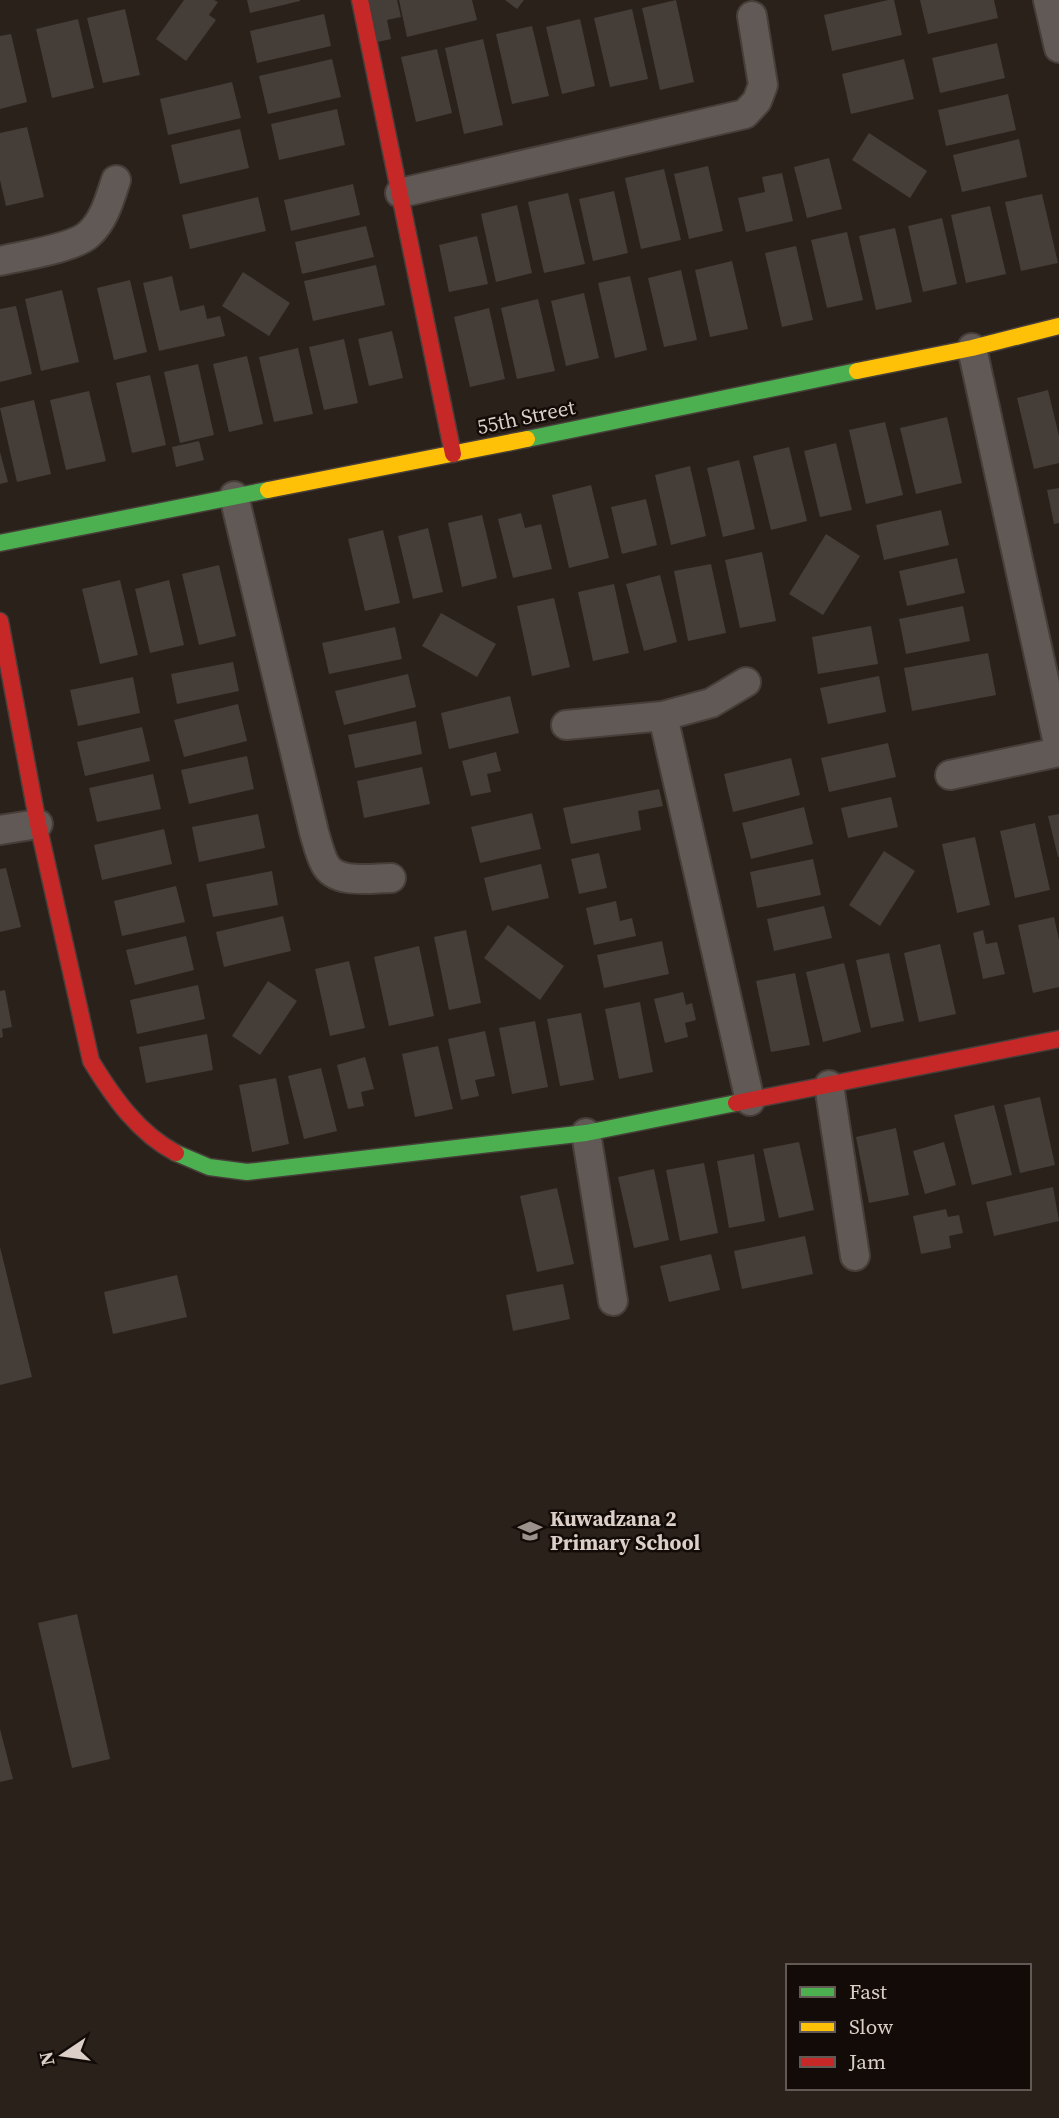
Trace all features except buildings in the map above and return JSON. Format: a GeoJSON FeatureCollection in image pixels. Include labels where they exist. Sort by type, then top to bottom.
{"type":"FeatureCollection","features":[{"type":"Feature","properties":{"kind":"street"},"geometry":{"type":"LineString","coordinates":[[360,0],[453,454]]}},
{"type":"Feature","properties":{"kind":"street"},"geometry":{"type":"LineString","coordinates":[[1048,0],[1059,44]]}},
{"type":"Feature","properties":{"kind":"street"},"geometry":{"type":"LineString","coordinates":[[400,193],[745,114],[757,101],[762,85],[752,16]]}},
{"type":"Feature","properties":{"kind":"street"},"geometry":{"type":"LineString","coordinates":[[0,261],[65,246],[89,235],[105,210],[116,180]]}},
{"type":"Feature","properties":{"kind":"street","name":"55th Street"},"geometry":{"type":"LineString","coordinates":[[0,542],[453,454],[972,348],[1059,326]]}},
{"type":"Feature","properties":{"kind":"street"},"geometry":{"type":"LineString","coordinates":[[950,775],[1059,750],[972,348]]}},
{"type":"Feature","properties":{"kind":"street"},"geometry":{"type":"LineString","coordinates":[[234,496],[314,832],[325,865],[335,875],[348,878],[391,878]]}},
{"type":"Feature","properties":{"kind":"street"},"geometry":{"type":"LineString","coordinates":[[0,621],[38,824],[91,1061],[111,1094],[134,1123],[163,1146],[184,1158],[206,1166],[247,1172],[586,1133],[1059,1039]]}},
{"type":"Feature","properties":{"kind":"street"},"geometry":{"type":"LineString","coordinates":[[566,725],[663,716],[711,703],[746,682]]}},
{"type":"Feature","properties":{"kind":"street"},"geometry":{"type":"LineString","coordinates":[[663,716],[750,1101]]}},
{"type":"Feature","properties":{"kind":"street"},"geometry":{"type":"LineString","coordinates":[[0,830],[38,824]]}},
{"type":"Feature","properties":{"kind":"street"},"geometry":{"type":"LineString","coordinates":[[829,1085],[855,1256]]}},
{"type":"Feature","properties":{"kind":"street"},"geometry":{"type":"LineString","coordinates":[[586,1133],[613,1301]]}},
{"type":"Feature","properties":{"kind":"traffic: fast"},"geometry":{"type":"LineString","coordinates":[[527,439],[857,371]]}},
{"type":"Feature","properties":{"kind":"traffic: fast"},"geometry":{"type":"LineString","coordinates":[[0,543],[268,490]]}},
{"type":"Feature","properties":{"kind":"traffic: fast"},"geometry":{"type":"LineString","coordinates":[[176,1153],[209,1167],[247,1172],[586,1133],[736,1103]]}},
{"type":"Feature","properties":{"kind":"traffic: slow"},"geometry":{"type":"LineString","coordinates":[[857,371],[972,348],[1059,326]]}},
{"type":"Feature","properties":{"kind":"traffic: slow"},"geometry":{"type":"LineString","coordinates":[[268,490],[527,439]]}},
{"type":"Feature","properties":{"kind":"traffic: jam"},"geometry":{"type":"LineString","coordinates":[[360,0],[453,454]]}},
{"type":"Feature","properties":{"kind":"traffic: jam"},"geometry":{"type":"LineString","coordinates":[[0,621],[38,824],[91,1061],[108,1088],[138,1125],[176,1153]]}},
{"type":"Feature","properties":{"kind":"traffic: jam"},"geometry":{"type":"LineString","coordinates":[[736,1103],[1059,1039]]}},
{"type":"Feature","properties":{"kind":"place","name":"Kuwadzana 2 Primary School"},"geometry":{"type":"Point","coordinates":[530,1531]}}]}
